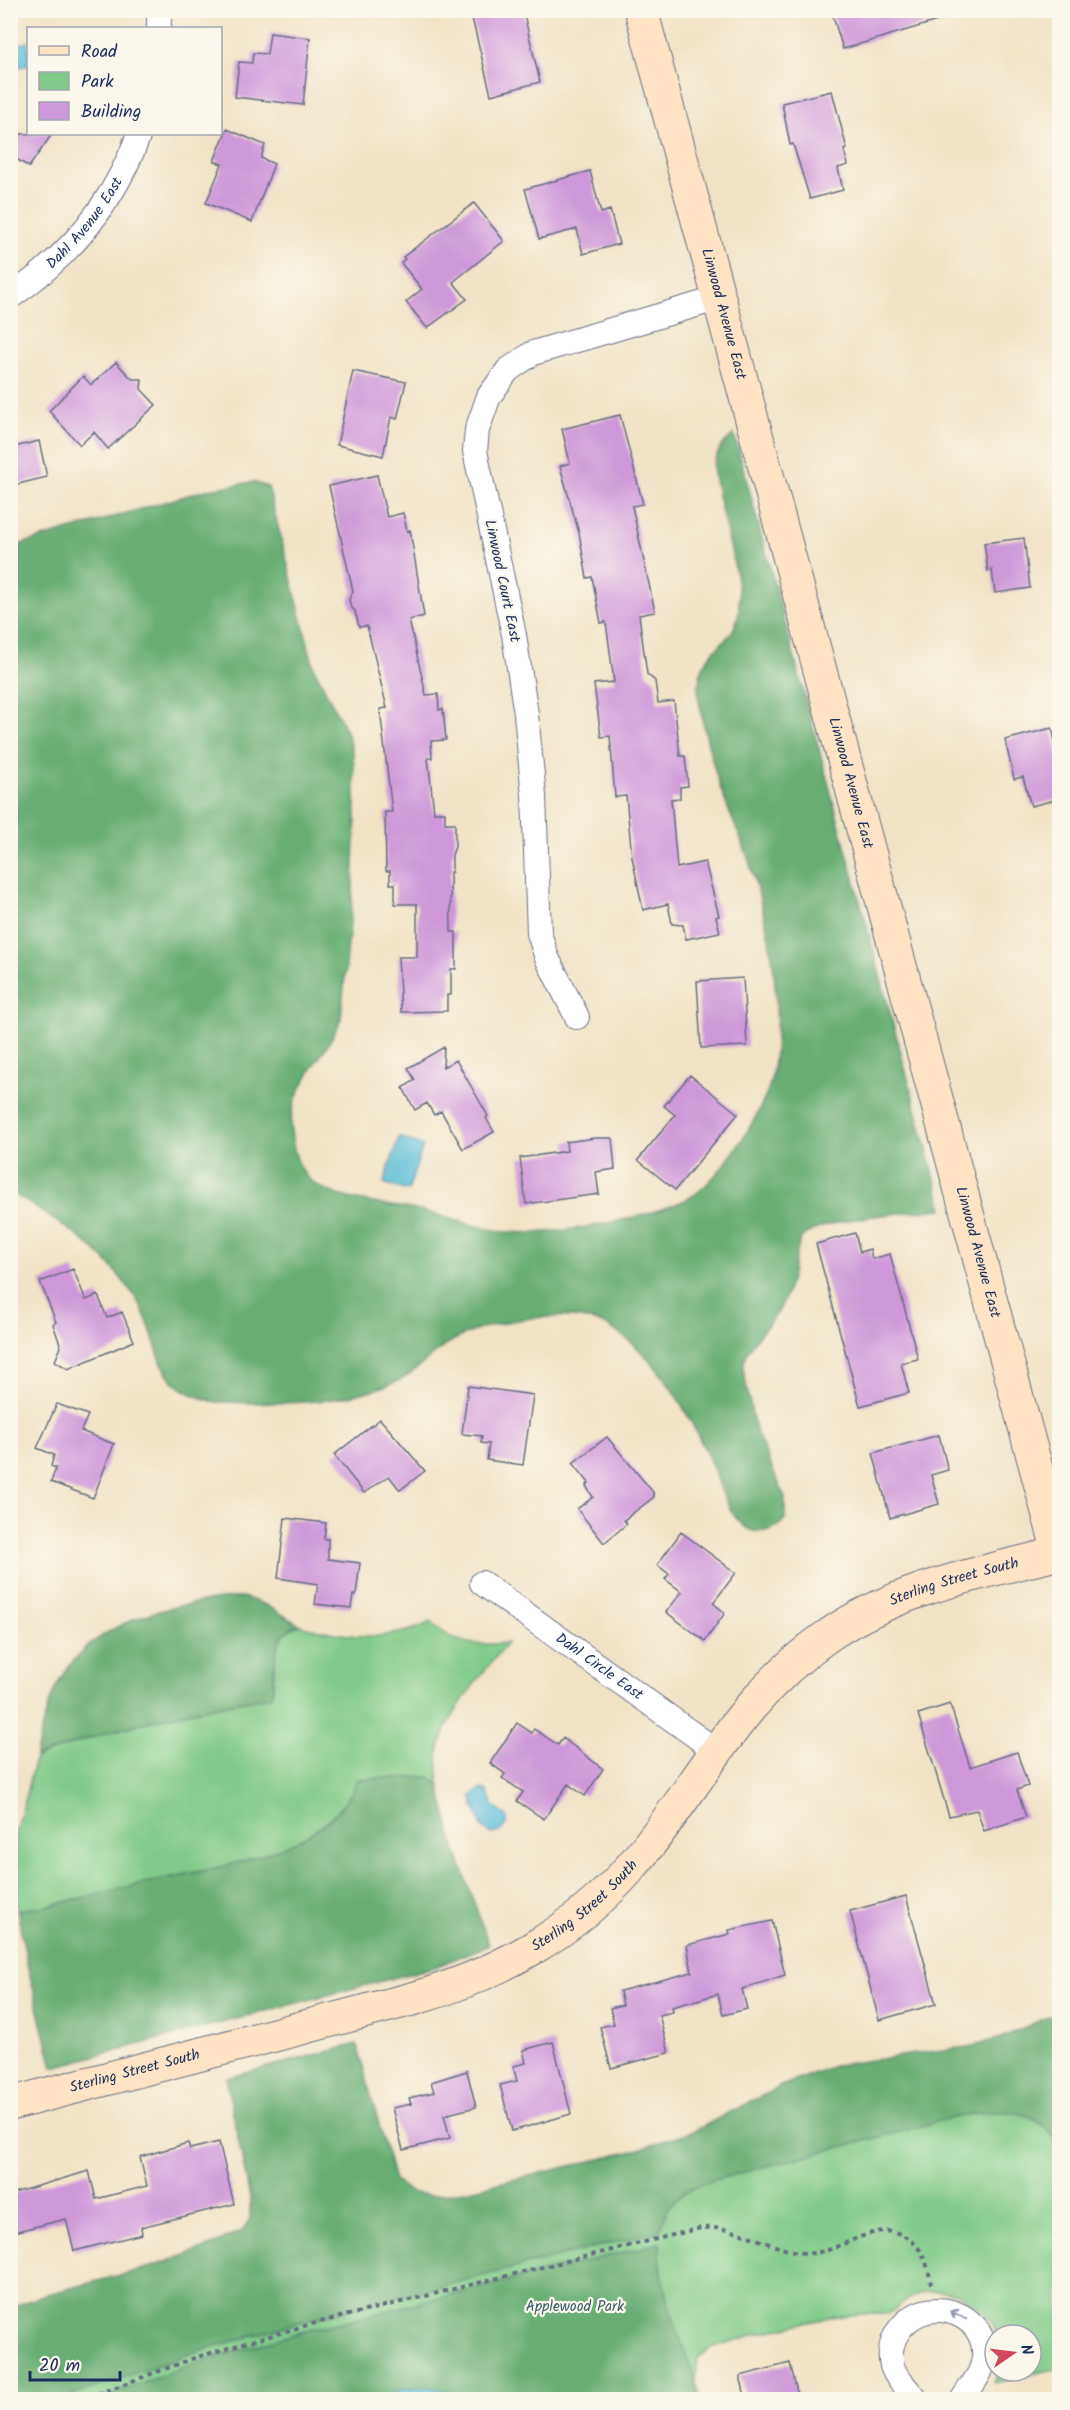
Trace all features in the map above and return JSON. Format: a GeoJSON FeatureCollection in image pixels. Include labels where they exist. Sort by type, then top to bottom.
{"type":"FeatureCollection","features":[{"type":"Feature","properties":{"kind":"street"},"geometry":{"type":"LineString","coordinates":[[159,10],[159,27]]}},
{"type":"Feature","properties":{"kind":"street","name":"Linwood Avenue East"},"geometry":{"type":"LineString","coordinates":[[641,10],[1059,1554]]}},
{"type":"Feature","properties":{"kind":"street","name":"Dahl Avenue East"},"geometry":{"type":"LineString","coordinates":[[10,297],[58,259],[82,233],[113,189],[139,135]]}},
{"type":"Feature","properties":{"kind":"street","name":"Linwood Court East"},"geometry":{"type":"LineString","coordinates":[[577,1017],[547,958],[539,933],[535,806],[526,714],[505,587],[476,463],[477,430],[494,387],[508,370],[533,353],[552,345],[720,298]]}},
{"type":"Feature","properties":{"kind":"street","name":"Sterling Street South"},"geometry":{"type":"LineString","coordinates":[[10,2104],[416,1998],[460,1984],[506,1964],[562,1930],[613,1886],[653,1839],[745,1710],[780,1674],[826,1636],[885,1604],[926,1589],[1059,1554]]}},
{"type":"Feature","properties":{"kind":"street","name":"Dahl Circle East"},"geometry":{"type":"LineString","coordinates":[[482,1583],[715,1749]]}},
{"type":"Feature","properties":{"kind":"street"},"geometry":{"type":"LineString","coordinates":[[916,2400],[895,2373],[891,2358],[892,2344],[905,2323],[917,2314],[933,2309],[951,2311],[966,2318],[981,2340],[983,2357],[980,2372],[962,2400]]}},
{"type":"Feature","properties":{"kind":"path"},"geometry":{"type":"LineString","coordinates":[[81,2400],[197,2357],[294,2329],[701,2228],[729,2228],[796,2252],[808,2253],[873,2233],[896,2233],[911,2240],[923,2253],[931,2282],[933,2309]]}},
{"type":"Feature","properties":{"kind":"green space"},"geometry":{"type":"Polygon","coordinates":[[[734,434],[943,1209],[847,1220],[812,1231],[801,1238],[784,1301],[752,1344],[743,1369],[755,1429],[785,1498],[785,1519],[772,1529],[761,1532],[750,1530],[738,1521],[728,1506],[693,1425],[657,1369],[627,1339],[609,1327],[593,1321],[574,1317],[531,1318],[488,1327],[447,1344],[414,1371],[396,1382],[332,1399],[293,1403],[216,1402],[180,1387],[163,1366],[140,1305],[110,1265],[76,1235],[11,1192],[11,547],[209,489],[253,482],[268,487],[314,668],[346,731],[353,753],[356,815],[353,890],[341,1019],[296,1100],[291,1129],[299,1163],[305,1175],[321,1188],[349,1198],[422,1211],[498,1231],[528,1233],[575,1229],[650,1213],[689,1198],[701,1189],[714,1177],[740,1143],[761,1106],[772,1075],[776,1020],[773,964],[768,936],[747,855],[716,773],[698,695],[703,666],[735,627],[738,616],[739,601],[734,563],[713,465],[721,446],[734,434]]]}},
{"type":"Feature","properties":{"kind":"green space"},"geometry":{"type":"Polygon","coordinates":[[[243,1597],[266,1605],[300,1625],[283,1635],[279,1644],[274,1664],[272,1696],[152,1720],[93,1737],[35,1758],[45,1716],[54,1691],[69,1667],[87,1647],[110,1631],[134,1619],[161,1610],[243,1597]]]}},
{"type":"Feature","properties":{"kind":"green space"},"geometry":{"type":"Polygon","coordinates":[[[431,1622],[448,1636],[466,1643],[507,1643],[476,1681],[448,1725],[437,1760],[441,1792],[439,1785],[430,1777],[358,1779],[345,1803],[326,1823],[302,1838],[275,1850],[218,1868],[43,1907],[17,1910],[16,1835],[35,1758],[93,1737],[152,1720],[272,1696],[274,1664],[279,1644],[283,1635],[300,1625],[333,1633],[383,1636],[415,1629],[431,1622]]]}},
{"type":"Feature","properties":{"kind":"green space"},"geometry":{"type":"Polygon","coordinates":[[[430,1777],[439,1785],[453,1842],[489,1945],[435,1967],[53,2067],[28,1968],[17,1910],[43,1907],[246,1860],[302,1838],[326,1823],[345,1803],[358,1779],[430,1777]]]}},
{"type":"Feature","properties":{"kind":"green space"},"geometry":{"type":"Polygon","coordinates":[[[1059,2012],[1059,2144],[1041,2124],[1030,2117],[1016,2113],[987,2112],[942,2120],[704,2183],[675,2200],[666,2213],[660,2231],[303,2321],[195,2352],[63,2399],[11,2399],[11,2307],[48,2294],[151,2267],[211,2246],[242,2231],[250,2219],[250,2198],[226,2078],[357,2044],[394,2180],[410,2192],[431,2196],[470,2190],[633,2151],[696,2130],[781,2086],[836,2065],[973,2046],[1001,2038],[1059,2012]]]}},
{"type":"Feature","properties":{"kind":"green space","name":"Applewood Park"},"geometry":{"type":"Polygon","coordinates":[[[1059,2088],[1059,2368],[1043,2372],[1043,2323],[992,2323],[974,2303],[951,2293],[938,2291],[912,2297],[886,2314],[859,2314],[803,2323],[711,2348],[698,2358],[695,2380],[684,2352],[661,2399],[11,2400],[407,2255],[1059,2088]]]}},
{"type":"Feature","properties":{"kind":"green space"},"geometry":{"type":"Polygon","coordinates":[[[660,2243],[664,2285],[674,2323],[701,2399],[480,2400],[428,2387],[401,2390],[382,2400],[98,2400],[198,2362],[305,2331],[660,2243]]]}},
{"type":"Feature","properties":{"kind":"water"},"geometry":{"type":"Polygon","coordinates":[[[27,42],[27,65],[11,69],[11,47],[27,42]]]}},
{"type":"Feature","properties":{"kind":"water"},"geometry":{"type":"Polygon","coordinates":[[[399,1137],[423,1146],[408,1191],[384,1183],[399,1137]]]}},
{"type":"Feature","properties":{"kind":"water"},"geometry":{"type":"Polygon","coordinates":[[[481,1789],[486,1790],[493,1805],[507,1817],[507,1823],[500,1832],[491,1834],[482,1827],[471,1796],[481,1789]]]}},
{"type":"Feature","properties":{"kind":"water"},"geometry":{"type":"Polygon","coordinates":[[[428,2387],[480,2399],[382,2399],[401,2390],[428,2387]]]}},
{"type":"Feature","properties":{"kind":"building"},"geometry":{"type":"Polygon","coordinates":[[[470,10],[523,10],[540,82],[491,95],[470,10]]]}},
{"type":"Feature","properties":{"kind":"building"},"geometry":{"type":"Polygon","coordinates":[[[831,10],[950,10],[951,17],[843,49],[831,10]]]}},
{"type":"Feature","properties":{"kind":"building"},"geometry":{"type":"Polygon","coordinates":[[[270,33],[310,38],[303,105],[235,97],[239,62],[252,63],[253,53],[267,54],[270,33]]]}},
{"type":"Feature","properties":{"kind":"building"},"geometry":{"type":"Polygon","coordinates":[[[832,91],[847,149],[844,150],[848,165],[838,168],[843,190],[810,199],[793,144],[790,145],[782,103],[832,91]]]}},
{"type":"Feature","properties":{"kind":"building"},"geometry":{"type":"Polygon","coordinates":[[[227,129],[265,145],[261,158],[274,164],[252,222],[206,203],[222,164],[214,161],[227,129]]]}},
{"type":"Feature","properties":{"kind":"building"},"geometry":{"type":"Polygon","coordinates":[[[10,134],[51,135],[29,167],[10,155],[10,134]]]}},
{"type":"Feature","properties":{"kind":"building"},"geometry":{"type":"Polygon","coordinates":[[[590,171],[601,213],[610,210],[619,244],[583,254],[577,229],[539,239],[525,189],[590,171]]]}},
{"type":"Feature","properties":{"kind":"building"},"geometry":{"type":"Polygon","coordinates":[[[474,203],[504,241],[453,282],[467,299],[427,328],[406,302],[422,289],[401,263],[405,259],[403,257],[474,203]]]}},
{"type":"Feature","properties":{"kind":"building"},"geometry":{"type":"Polygon","coordinates":[[[116,362],[132,379],[142,379],[141,389],[156,405],[108,449],[94,432],[80,445],[49,411],[83,376],[91,385],[116,362]]]}},
{"type":"Feature","properties":{"kind":"building"},"geometry":{"type":"Polygon","coordinates":[[[353,371],[406,382],[397,419],[391,417],[383,456],[337,445],[353,371]]]}},
{"type":"Feature","properties":{"kind":"building"},"geometry":{"type":"Polygon","coordinates":[[[620,415],[643,504],[632,506],[655,612],[639,615],[647,674],[655,681],[658,703],[674,701],[680,756],[685,756],[688,786],[680,787],[680,798],[671,799],[677,868],[705,862],[719,916],[716,917],[720,932],[686,939],[683,925],[672,924],[668,904],[643,910],[632,857],[626,796],[615,797],[610,736],[601,737],[594,684],[614,682],[606,622],[601,623],[592,577],[587,578],[579,533],[560,466],[570,463],[562,429],[620,415]]]}},
{"type":"Feature","properties":{"kind":"building"},"geometry":{"type":"Polygon","coordinates":[[[39,441],[47,477],[10,486],[10,448],[39,441]]]}},
{"type":"Feature","properties":{"kind":"building"},"geometry":{"type":"Polygon","coordinates":[[[377,475],[387,517],[403,513],[407,531],[410,530],[424,616],[409,620],[426,695],[438,694],[439,710],[443,709],[446,740],[431,741],[432,758],[428,758],[434,812],[445,812],[445,823],[455,823],[455,847],[452,855],[452,872],[450,872],[451,932],[456,932],[456,969],[451,969],[451,995],[447,995],[447,1011],[401,1012],[398,957],[417,957],[417,904],[395,904],[395,884],[390,884],[390,871],[386,871],[385,812],[392,812],[380,709],[387,708],[367,626],[359,627],[355,611],[349,600],[353,591],[329,486],[377,475]]]}},
{"type":"Feature","properties":{"kind":"building"},"geometry":{"type":"Polygon","coordinates":[[[1024,538],[1030,588],[995,593],[992,570],[988,571],[984,543],[1024,538]]]}},
{"type":"Feature","properties":{"kind":"building"},"geometry":{"type":"Polygon","coordinates":[[[1052,728],[1059,758],[1059,799],[1031,806],[1023,777],[1014,779],[1005,740],[1052,728]]]}},
{"type":"Feature","properties":{"kind":"building"},"geometry":{"type":"Polygon","coordinates":[[[743,978],[747,1046],[701,1048],[697,981],[743,978]]]}},
{"type":"Feature","properties":{"kind":"building"},"geometry":{"type":"Polygon","coordinates":[[[444,1047],[443,1067],[456,1060],[488,1116],[486,1118],[494,1132],[463,1149],[441,1111],[434,1115],[427,1103],[415,1110],[403,1088],[415,1080],[408,1068],[444,1047]]]}},
{"type":"Feature","properties":{"kind":"building"},"geometry":{"type":"Polygon","coordinates":[[[690,1075],[738,1114],[675,1190],[638,1160],[675,1115],[664,1106],[690,1075]]]}},
{"type":"Feature","properties":{"kind":"building"},"geometry":{"type":"Polygon","coordinates":[[[612,1138],[615,1169],[596,1172],[599,1194],[526,1204],[520,1158],[567,1151],[566,1142],[612,1138]]]}},
{"type":"Feature","properties":{"kind":"building"},"geometry":{"type":"Polygon","coordinates":[[[855,1233],[860,1252],[870,1249],[872,1259],[890,1254],[918,1359],[901,1363],[909,1393],[860,1406],[816,1244],[855,1233]]]}},
{"type":"Feature","properties":{"kind":"building"},"geometry":{"type":"Polygon","coordinates":[[[73,1269],[86,1300],[98,1295],[107,1318],[122,1312],[134,1341],[68,1369],[55,1361],[61,1347],[53,1324],[56,1322],[40,1282],[73,1269]]]}},
{"type":"Feature","properties":{"kind":"building"},"geometry":{"type":"Polygon","coordinates":[[[468,1386],[533,1395],[523,1465],[487,1460],[489,1444],[481,1443],[482,1436],[462,1434],[468,1386]]]}},
{"type":"Feature","properties":{"kind":"building"},"geometry":{"type":"Polygon","coordinates":[[[57,1404],[88,1415],[81,1431],[114,1444],[93,1498],[51,1482],[56,1468],[51,1466],[54,1455],[37,1448],[57,1404]]]}},
{"type":"Feature","properties":{"kind":"building"},"geometry":{"type":"Polygon","coordinates":[[[380,1419],[425,1471],[400,1490],[389,1476],[364,1493],[334,1455],[380,1419]]]}},
{"type":"Feature","properties":{"kind":"building"},"geometry":{"type":"Polygon","coordinates":[[[939,1435],[948,1470],[931,1475],[939,1504],[890,1518],[873,1453],[939,1435]]]}},
{"type":"Feature","properties":{"kind":"building"},"geometry":{"type":"Polygon","coordinates":[[[607,1437],[653,1492],[654,1497],[624,1520],[627,1524],[604,1543],[577,1509],[593,1497],[586,1486],[589,1483],[573,1463],[607,1437]]]}},
{"type":"Feature","properties":{"kind":"building"},"geometry":{"type":"Polygon","coordinates":[[[285,1518],[326,1523],[324,1539],[328,1539],[328,1559],[360,1563],[356,1595],[353,1595],[351,1608],[315,1604],[318,1584],[278,1578],[285,1518]]]}},
{"type":"Feature","properties":{"kind":"building"},"geometry":{"type":"Polygon","coordinates":[[[681,1532],[736,1573],[713,1603],[725,1613],[705,1641],[666,1612],[682,1592],[665,1579],[669,1574],[657,1565],[681,1532]]]}},
{"type":"Feature","properties":{"kind":"building"},"geometry":{"type":"Polygon","coordinates":[[[950,1704],[970,1767],[1017,1752],[1028,1786],[1017,1790],[1026,1817],[984,1831],[977,1810],[949,1816],[918,1714],[950,1704]]]}},
{"type":"Feature","properties":{"kind":"building"},"geometry":{"type":"Polygon","coordinates":[[[517,1723],[532,1733],[534,1729],[558,1745],[563,1738],[603,1769],[585,1796],[568,1784],[544,1819],[517,1801],[523,1792],[502,1778],[505,1774],[490,1763],[517,1723]]]}},
{"type":"Feature","properties":{"kind":"building"},"geometry":{"type":"Polygon","coordinates":[[[906,1896],[936,2004],[879,2020],[850,1911],[906,1896]]]}},
{"type":"Feature","properties":{"kind":"building"},"geometry":{"type":"Polygon","coordinates":[[[772,1921],[785,1975],[742,1989],[747,2009],[723,2015],[718,1994],[672,2007],[673,2012],[659,2015],[669,2053],[611,2068],[600,2027],[614,2024],[610,2008],[623,2005],[620,1991],[692,1972],[687,1945],[730,1934],[729,1930],[772,1921]]]}},
{"type":"Feature","properties":{"kind":"building"},"geometry":{"type":"Polygon","coordinates":[[[553,2042],[571,2114],[512,2131],[500,2085],[517,2081],[513,2066],[526,2063],[523,2050],[553,2042]]]}},
{"type":"Feature","properties":{"kind":"building"},"geometry":{"type":"Polygon","coordinates":[[[467,2071],[476,2107],[444,2115],[450,2138],[403,2150],[392,2108],[411,2104],[409,2098],[434,2092],[431,2082],[467,2071]]]}},
{"type":"Feature","properties":{"kind":"building"},"geometry":{"type":"Polygon","coordinates":[[[219,2142],[234,2204],[141,2227],[142,2234],[74,2251],[66,2219],[10,2233],[10,2194],[89,2171],[96,2199],[147,2186],[140,2157],[188,2143],[190,2149],[219,2142]]]}},
{"type":"Feature","properties":{"kind":"building"},"geometry":{"type":"Polygon","coordinates":[[[790,2363],[799,2400],[746,2400],[740,2376],[790,2363]]]}}]}
